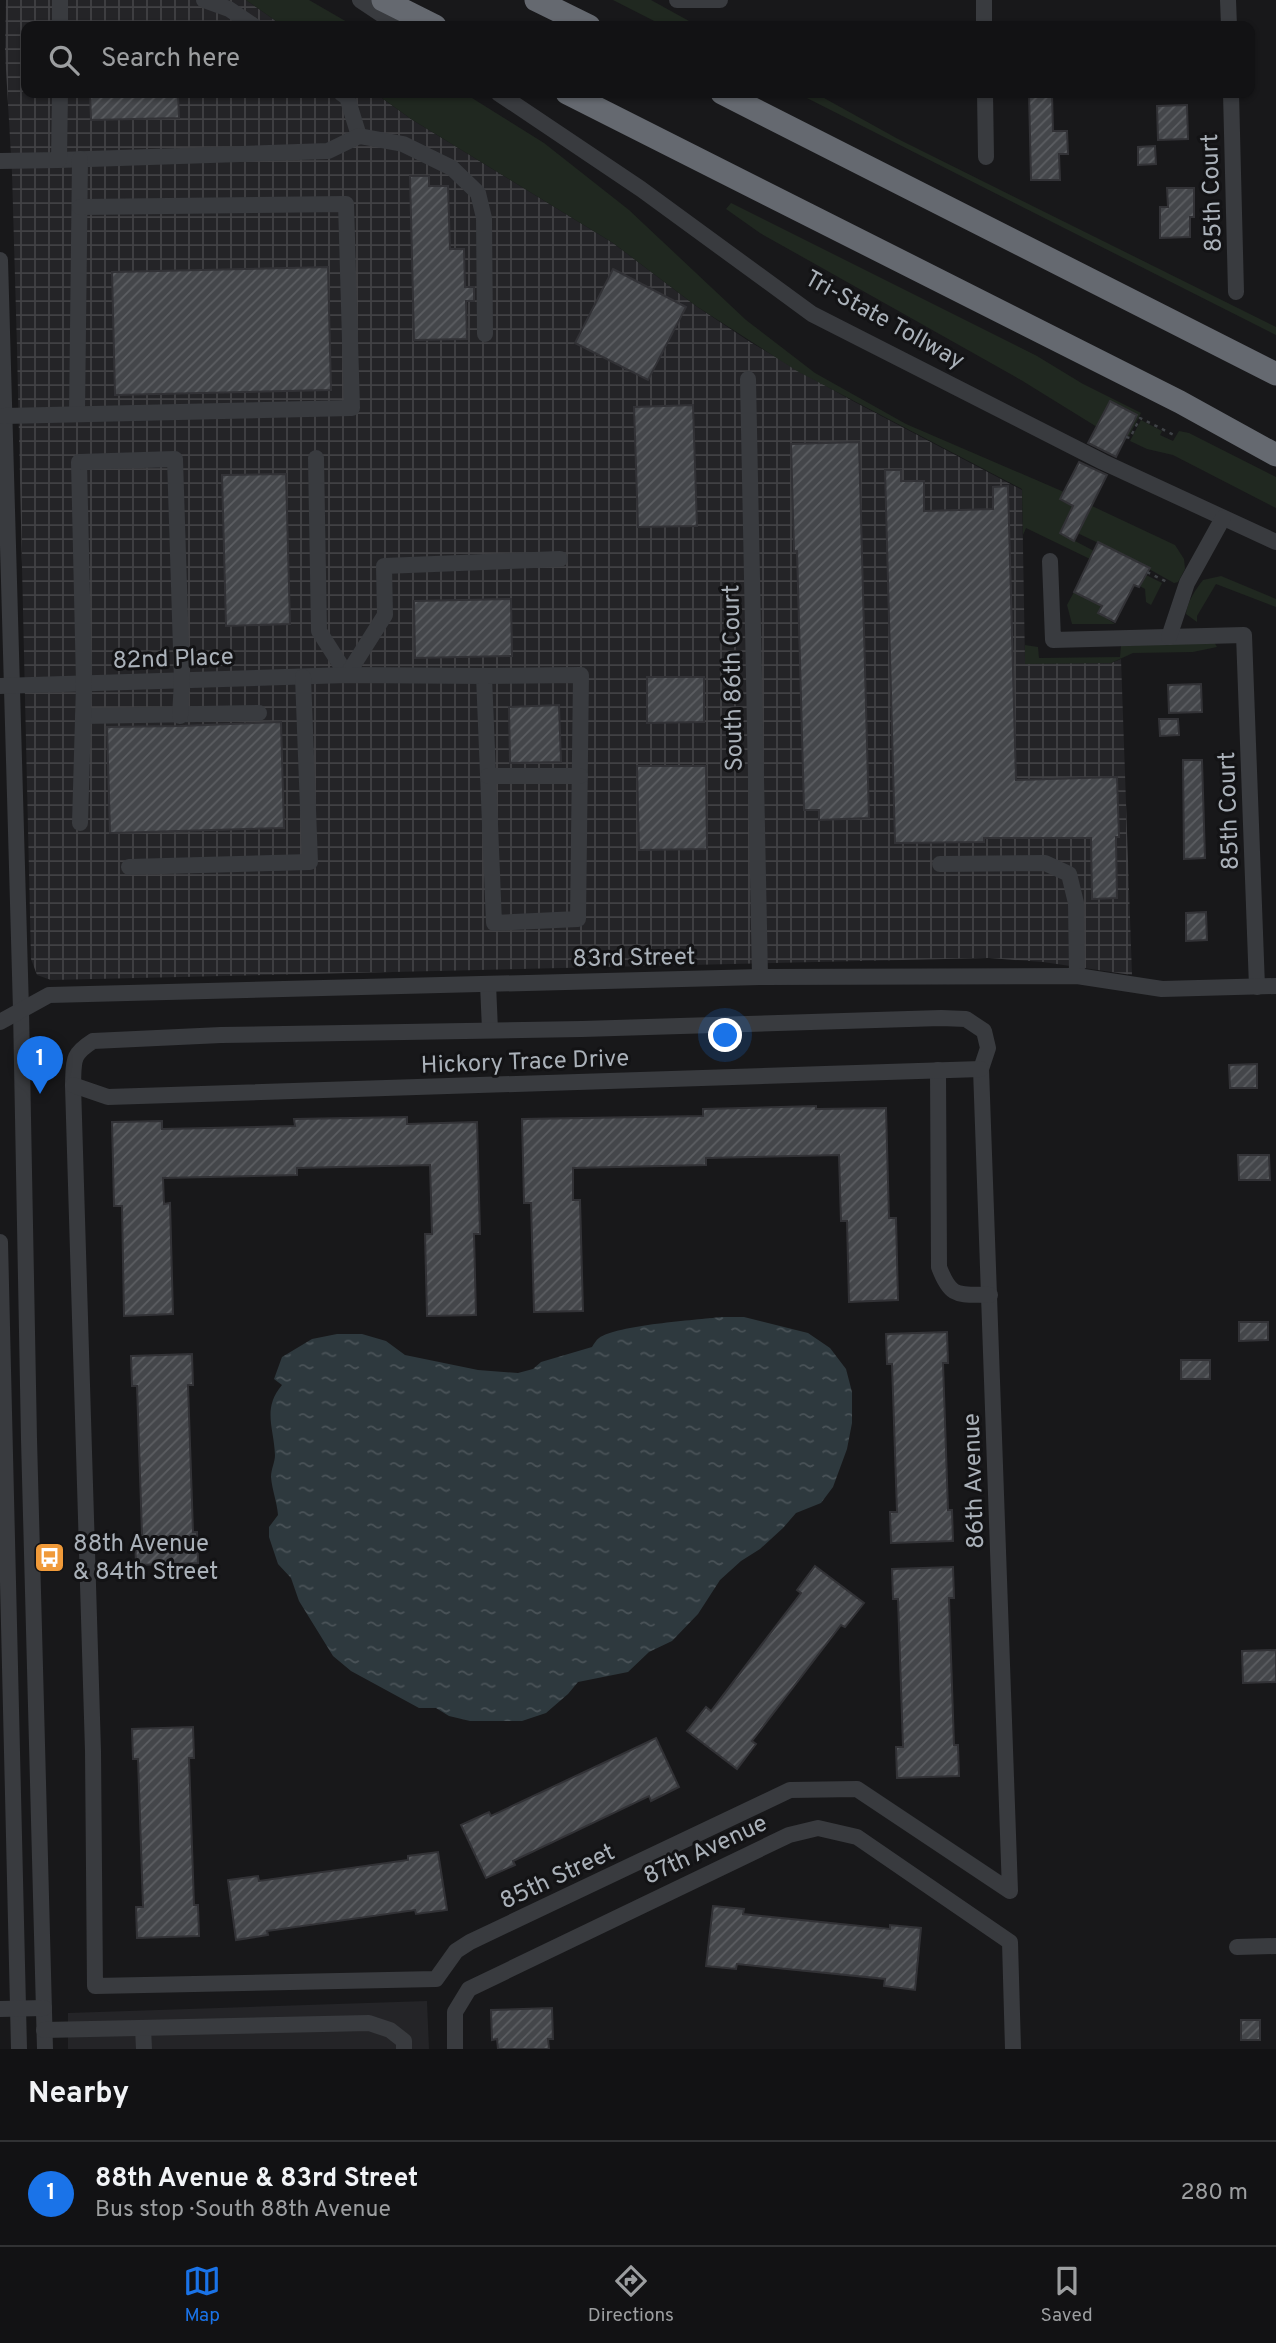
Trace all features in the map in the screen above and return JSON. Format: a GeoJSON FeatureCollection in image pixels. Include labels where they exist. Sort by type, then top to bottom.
{"type":"FeatureCollection","features":[{"type":"Feature","properties":{"kind":"highway"},"geometry":{"type":"LineString","coordinates":[[383,0],[425,21]]}},
{"type":"Feature","properties":{"kind":"highway"},"geometry":{"type":"LineString","coordinates":[[536,0],[579,21]]}},
{"type":"Feature","properties":{"kind":"highway"},"geometry":{"type":"LineString","coordinates":[[577,98],[1180,401],[1276,455]]}},
{"type":"Feature","properties":{"kind":"highway"},"geometry":{"type":"LineString","coordinates":[[732,98],[1276,374]]}},
{"type":"Feature","properties":{"kind":"street"},"geometry":{"type":"LineString","coordinates":[[60,0],[60,21]]}},
{"type":"Feature","properties":{"kind":"street"},"geometry":{"type":"LineString","coordinates":[[204,0],[229,9],[247,21]]}},
{"type":"Feature","properties":{"kind":"street"},"geometry":{"type":"LineString","coordinates":[[360,0],[392,21]]}},
{"type":"Feature","properties":{"kind":"street"},"geometry":{"type":"LineString","coordinates":[[680,1],[720,0]]}},
{"type":"Feature","properties":{"kind":"street"},"geometry":{"type":"LineString","coordinates":[[984,0],[984,21]]}},
{"type":"Feature","properties":{"kind":"street"},"geometry":{"type":"LineString","coordinates":[[1228,0],[1229,21]]}},
{"type":"Feature","properties":{"kind":"street"},"geometry":{"type":"LineString","coordinates":[[59,160],[60,98]]}},
{"type":"Feature","properties":{"kind":"street"},"geometry":{"type":"LineString","coordinates":[[347,98],[359,136]]}},
{"type":"Feature","properties":{"kind":"street","name":"Tri-State Tollway"},"geometry":{"type":"LineString","coordinates":[[505,98],[641,189],[812,314],[1103,462],[1276,542]]}},
{"type":"Feature","properties":{"kind":"street"},"geometry":{"type":"LineString","coordinates":[[985,98],[986,157]]}},
{"type":"Feature","properties":{"kind":"street","name":"85th Court"},"geometry":{"type":"LineString","coordinates":[[1231,98],[1237,292]]}},
{"type":"Feature","properties":{"kind":"street"},"geometry":{"type":"LineString","coordinates":[[0,161],[328,151],[359,136],[402,144],[452,168],[478,193],[484,218],[485,334]]}},
{"type":"Feature","properties":{"kind":"street"},"geometry":{"type":"LineString","coordinates":[[77,414],[80,159]]}},
{"type":"Feature","properties":{"kind":"street"},"geometry":{"type":"LineString","coordinates":[[4,416],[352,408],[346,204],[80,207]]}},
{"type":"Feature","properties":{"kind":"street"},"geometry":{"type":"LineString","coordinates":[[0,260],[6,686],[21,1010],[45,2049]]}},
{"type":"Feature","properties":{"kind":"street","name":"South 86th Court"},"geometry":{"type":"LineString","coordinates":[[748,379],[760,977]]}},
{"type":"Feature","properties":{"kind":"street"},"geometry":{"type":"LineString","coordinates":[[316,458],[319,631],[347,675],[385,615],[384,566],[560,559]]}},
{"type":"Feature","properties":{"kind":"street"},"geometry":{"type":"LineString","coordinates":[[80,823],[83,684],[79,462],[175,459],[182,681],[180,716]]}},
{"type":"Feature","properties":{"kind":"street"},"geometry":{"type":"LineString","coordinates":[[1050,561],[1053,639],[1169,636],[1185,590],[1223,518]]}},
{"type":"Feature","properties":{"kind":"street","name":"85th Court"},"geometry":{"type":"LineString","coordinates":[[1169,636],[1244,635],[1257,987]]}},
{"type":"Feature","properties":{"kind":"street","name":"82nd Place"},"geometry":{"type":"LineString","coordinates":[[6,686],[347,675],[581,675],[580,776]]}},
{"type":"Feature","properties":{"kind":"street"},"geometry":{"type":"LineString","coordinates":[[485,676],[488,776],[494,923],[578,919],[580,776],[488,776]]}},
{"type":"Feature","properties":{"kind":"street"},"geometry":{"type":"LineString","coordinates":[[129,867],[310,862],[303,677]]}},
{"type":"Feature","properties":{"kind":"street"},"geometry":{"type":"LineString","coordinates":[[83,716],[259,713]]}},
{"type":"Feature","properties":{"kind":"street"},"geometry":{"type":"LineString","coordinates":[[940,864],[1045,863],[1069,874],[1076,903],[1077,976]]}},
{"type":"Feature","properties":{"kind":"street","name":"83rd Street"},"geometry":{"type":"LineString","coordinates":[[0,1022],[49,995],[760,977],[1077,976],[1162,989],[1276,986]]}},
{"type":"Feature","properties":{"kind":"street"},"geometry":{"type":"LineString","coordinates":[[488,984],[490,1030]]}},
{"type":"Feature","properties":{"kind":"street","name":"86th Avenue"},"geometry":{"type":"LineString","coordinates":[[73,1085],[74,1061],[78,1050],[93,1041],[221,1035],[966,1019],[984,1031],[988,1048],[981,1069],[1010,1891]]}},
{"type":"Feature","properties":{"kind":"street","name":"Hickory Trace Drive"},"geometry":{"type":"LineString","coordinates":[[73,1085],[108,1097],[981,1069]]}},
{"type":"Feature","properties":{"kind":"street"},"geometry":{"type":"LineString","coordinates":[[938,1070],[939,1267],[946,1286],[958,1294],[990,1295]]}},
{"type":"Feature","properties":{"kind":"street","name":"85th Street"},"geometry":{"type":"LineString","coordinates":[[73,1085],[93,1751],[95,1986],[436,1979],[456,1951],[470,1942],[790,1790],[857,1789],[1010,1891]]}},
{"type":"Feature","properties":{"kind":"street"},"geometry":{"type":"LineString","coordinates":[[0,1242],[8,1921],[18,2008],[19,2049]]}},
{"type":"Feature","properties":{"kind":"street"},"geometry":{"type":"LineString","coordinates":[[0,1273],[27,1272]]}},
{"type":"Feature","properties":{"kind":"street"},"geometry":{"type":"LineString","coordinates":[[3,1518],[31,1517]]}},
{"type":"Feature","properties":{"kind":"street"},"geometry":{"type":"LineString","coordinates":[[6,1765],[37,1764]]}},
{"type":"Feature","properties":{"kind":"street","name":"87th Avenue"},"geometry":{"type":"LineString","coordinates":[[455,2049],[455,2012],[469,1989],[789,1835],[818,1828],[857,1837],[1010,1942],[1013,2049]]}},
{"type":"Feature","properties":{"kind":"street"},"geometry":{"type":"LineString","coordinates":[[1237,1947],[1276,1946]]}},
{"type":"Feature","properties":{"kind":"street"},"geometry":{"type":"LineString","coordinates":[[0,2009],[44,2008]]}},
{"type":"Feature","properties":{"kind":"street"},"geometry":{"type":"LineString","coordinates":[[44,2030],[369,2023],[390,2030],[404,2041],[404,2049]]}},
{"type":"Feature","properties":{"kind":"street"},"geometry":{"type":"LineString","coordinates":[[143,2028],[144,2049]]}},
{"type":"Feature","properties":{"kind":"path"},"geometry":{"type":"LineString","coordinates":[[1126,436],[1130,438],[1140,418],[1174,435]]}},
{"type":"Feature","properties":{"kind":"path"},"geometry":{"type":"LineString","coordinates":[[1147,572],[1185,590]]}},
{"type":"Feature","properties":{"kind":"shaded area"},"geometry":{"type":"Polygon","coordinates":[[[6,0],[246,0],[276,21],[21,21],[21,98],[382,98],[411,119],[613,243],[696,306],[750,342],[849,399],[1022,490],[1025,663],[1111,663],[1121,659],[1132,975],[1043,962],[989,958],[51,980],[37,975],[31,959],[12,173],[5,52],[6,0]]]}},
{"type":"Feature","properties":{"kind":"shaded area"},"geometry":{"type":"Polygon","coordinates":[[[246,0],[309,0],[345,21],[276,21],[246,0]]]}},
{"type":"Feature","properties":{"kind":"shaded area"},"geometry":{"type":"Polygon","coordinates":[[[613,0],[651,0],[689,21],[654,21],[613,0]]]}},
{"type":"Feature","properties":{"kind":"shaded area"},"geometry":{"type":"Polygon","coordinates":[[[382,98],[472,98],[544,143],[629,210],[746,320],[815,373],[906,424],[1064,492],[1060,500],[1073,506],[1060,533],[1094,551],[1090,559],[1026,528],[1023,535],[1022,489],[797,371],[696,306],[613,243],[411,119],[382,98]]]}},
{"type":"Feature","properties":{"kind":"shaded area"},"geometry":{"type":"Polygon","coordinates":[[[807,98],[824,98],[898,139],[1276,327],[1276,335],[807,98]]]}},
{"type":"Feature","properties":{"kind":"shaded area"},"geometry":{"type":"Polygon","coordinates":[[[731,203],[1037,356],[1083,384],[1141,413],[1129,436],[1127,435],[1137,415],[1110,401],[1097,427],[1021,380],[760,233],[726,209],[731,203]]]}},
{"type":"Feature","properties":{"kind":"shaded area"},"geometry":{"type":"Polygon","coordinates":[[[1141,420],[1162,431],[1160,435],[1173,441],[1179,431],[1189,433],[1276,477],[1276,508],[1173,455],[1147,449],[1130,441],[1141,420]]]}},
{"type":"Feature","properties":{"kind":"shaded area"},"geometry":{"type":"Polygon","coordinates":[[[1092,506],[1175,545],[1184,559],[1185,569],[1178,582],[1174,583],[1149,567],[1071,530],[1081,510],[1088,513],[1092,506]]]}},
{"type":"Feature","properties":{"kind":"shaded area"},"geometry":{"type":"Polygon","coordinates":[[[1146,575],[1162,583],[1151,605],[1146,602],[1145,589],[1140,586],[1146,575]]]}},
{"type":"Feature","properties":{"kind":"shaded area"},"geometry":{"type":"Polygon","coordinates":[[[1221,576],[1276,599],[1276,607],[1216,584],[1197,616],[1197,622],[1186,614],[1192,596],[1203,580],[1221,576]]]}},
{"type":"Feature","properties":{"kind":"shaded area"},"geometry":{"type":"Polygon","coordinates":[[[1074,592],[1102,606],[1098,613],[1115,624],[1072,624],[1067,605],[1074,592]]]}},
{"type":"Feature","properties":{"kind":"shaded area"},"geometry":{"type":"Polygon","coordinates":[[[1213,640],[1217,647],[1193,652],[1133,653],[1111,663],[1025,664],[1025,645],[1038,647],[1039,658],[1120,657],[1121,646],[1213,640]]]}},
{"type":"Feature","properties":{"kind":"shaded area"},"geometry":{"type":"Polygon","coordinates":[[[427,2001],[429,2049],[68,2049],[68,2013],[427,2001]]]}},
{"type":"Feature","properties":{"kind":"water"},"geometry":{"type":"Polygon","coordinates":[[[721,1317],[744,1317],[808,1333],[830,1348],[846,1369],[852,1392],[852,1423],[847,1449],[833,1487],[821,1503],[796,1513],[760,1549],[741,1561],[720,1580],[698,1614],[672,1641],[649,1652],[628,1672],[578,1682],[546,1713],[522,1721],[470,1721],[449,1716],[436,1708],[419,1708],[351,1671],[333,1656],[299,1601],[291,1578],[278,1564],[269,1537],[269,1527],[278,1515],[271,1477],[275,1455],[271,1410],[272,1402],[282,1385],[274,1379],[282,1357],[312,1339],[337,1334],[362,1334],[386,1341],[405,1355],[478,1370],[518,1373],[533,1369],[541,1362],[592,1347],[599,1338],[608,1333],[721,1317]]]}},
{"type":"Feature","properties":{"kind":"building"},"geometry":{"type":"Polygon","coordinates":[[[90,98],[178,98],[179,118],[91,120],[90,98]]]}},
{"type":"Feature","properties":{"kind":"building"},"geometry":{"type":"Polygon","coordinates":[[[1029,98],[1052,98],[1053,131],[1067,131],[1068,154],[1059,154],[1060,180],[1031,180],[1029,98]]]}},
{"type":"Feature","properties":{"kind":"building"},"geometry":{"type":"Polygon","coordinates":[[[1187,105],[1188,139],[1158,140],[1157,106],[1187,105]]]}},
{"type":"Feature","properties":{"kind":"building"},"geometry":{"type":"Polygon","coordinates":[[[1155,146],[1156,164],[1138,165],[1138,147],[1155,146]]]}},
{"type":"Feature","properties":{"kind":"building"},"geometry":{"type":"Polygon","coordinates":[[[410,176],[429,176],[429,186],[448,186],[450,249],[464,249],[465,287],[474,287],[474,301],[466,301],[467,339],[414,340],[410,176]]]}},
{"type":"Feature","properties":{"kind":"building"},"geometry":{"type":"Polygon","coordinates":[[[1167,188],[1194,188],[1194,217],[1190,217],[1190,237],[1160,238],[1160,207],[1168,207],[1167,188]]]}},
{"type":"Feature","properties":{"kind":"building"},"geometry":{"type":"Polygon","coordinates":[[[328,267],[331,390],[115,395],[112,272],[328,267]]]}},
{"type":"Feature","properties":{"kind":"building"},"geometry":{"type":"Polygon","coordinates":[[[613,269],[686,307],[648,380],[575,343],[613,269]]]}},
{"type":"Feature","properties":{"kind":"building"},"geometry":{"type":"Polygon","coordinates":[[[1110,401],[1137,415],[1116,457],[1088,443],[1110,401]]]}},
{"type":"Feature","properties":{"kind":"building"},"geometry":{"type":"Polygon","coordinates":[[[693,405],[697,526],[638,527],[634,407],[693,405]]]}},
{"type":"Feature","properties":{"kind":"building"},"geometry":{"type":"Polygon","coordinates":[[[859,442],[869,818],[819,820],[819,810],[804,810],[797,551],[794,551],[791,444],[859,442]]]}},
{"type":"Feature","properties":{"kind":"building"},"geometry":{"type":"Polygon","coordinates":[[[1079,462],[1107,475],[1074,541],[1060,533],[1073,506],[1060,499],[1079,462]]]}},
{"type":"Feature","properties":{"kind":"building"},"geometry":{"type":"Polygon","coordinates":[[[885,470],[901,470],[901,481],[924,481],[924,511],[993,509],[993,487],[1008,486],[1016,780],[1117,777],[1117,898],[1092,899],[1091,838],[984,838],[984,842],[895,843],[885,470]]]}},
{"type":"Feature","properties":{"kind":"building"},"geometry":{"type":"Polygon","coordinates":[[[286,474],[290,624],[226,626],[222,475],[286,474]]]}},
{"type":"Feature","properties":{"kind":"building"},"geometry":{"type":"Polygon","coordinates":[[[1098,542],[1150,568],[1139,587],[1134,585],[1115,622],[1098,613],[1102,606],[1074,592],[1098,542]]]}},
{"type":"Feature","properties":{"kind":"building"},"geometry":{"type":"Polygon","coordinates":[[[511,599],[512,656],[415,658],[414,601],[511,599]]]}},
{"type":"Feature","properties":{"kind":"building"},"geometry":{"type":"Polygon","coordinates":[[[647,677],[704,677],[704,722],[647,723],[647,677]]]}},
{"type":"Feature","properties":{"kind":"building"},"geometry":{"type":"Polygon","coordinates":[[[1201,684],[1202,712],[1169,713],[1168,685],[1201,684]]]}},
{"type":"Feature","properties":{"kind":"building"},"geometry":{"type":"Polygon","coordinates":[[[559,705],[561,762],[510,763],[509,707],[559,705]]]}},
{"type":"Feature","properties":{"kind":"building"},"geometry":{"type":"Polygon","coordinates":[[[1159,719],[1178,719],[1179,735],[1160,736],[1159,719]]]}},
{"type":"Feature","properties":{"kind":"building"},"geometry":{"type":"Polygon","coordinates":[[[281,722],[284,828],[110,833],[107,727],[281,722]]]}},
{"type":"Feature","properties":{"kind":"building"},"geometry":{"type":"Polygon","coordinates":[[[1183,760],[1202,760],[1205,858],[1184,859],[1183,760]]]}},
{"type":"Feature","properties":{"kind":"building"},"geometry":{"type":"Polygon","coordinates":[[[637,766],[706,766],[707,849],[639,850],[637,766]]]}},
{"type":"Feature","properties":{"kind":"building"},"geometry":{"type":"Polygon","coordinates":[[[1206,912],[1207,940],[1186,941],[1186,913],[1206,912]]]}},
{"type":"Feature","properties":{"kind":"building"},"geometry":{"type":"Polygon","coordinates":[[[1257,1064],[1257,1088],[1230,1088],[1229,1065],[1257,1064]]]}},
{"type":"Feature","properties":{"kind":"building"},"geometry":{"type":"Polygon","coordinates":[[[816,1106],[816,1109],[886,1108],[889,1218],[896,1218],[898,1300],[849,1302],[847,1221],[841,1221],[839,1155],[706,1158],[706,1165],[573,1168],[573,1200],[580,1200],[583,1311],[534,1312],[531,1203],[524,1203],[522,1119],[703,1116],[703,1109],[816,1106]]]}},
{"type":"Feature","properties":{"kind":"building"},"geometry":{"type":"Polygon","coordinates":[[[407,1117],[407,1124],[477,1122],[480,1234],[474,1234],[476,1315],[427,1316],[425,1234],[432,1234],[430,1165],[297,1168],[297,1175],[163,1178],[164,1204],[170,1203],[173,1314],[124,1316],[122,1206],[114,1206],[112,1122],[162,1121],[162,1129],[295,1126],[294,1119],[407,1117]]]}},
{"type":"Feature","properties":{"kind":"building"},"geometry":{"type":"Polygon","coordinates":[[[1238,1155],[1269,1155],[1270,1180],[1239,1180],[1238,1155]]]}},
{"type":"Feature","properties":{"kind":"building"},"geometry":{"type":"Polygon","coordinates":[[[1239,1322],[1268,1322],[1268,1340],[1239,1341],[1239,1322]]]}},
{"type":"Feature","properties":{"kind":"building"},"geometry":{"type":"Polygon","coordinates":[[[947,1332],[948,1363],[943,1363],[948,1510],[952,1510],[953,1541],[891,1543],[890,1512],[897,1512],[892,1364],[887,1364],[886,1334],[947,1332]]]}},
{"type":"Feature","properties":{"kind":"building"},"geometry":{"type":"Polygon","coordinates":[[[192,1354],[193,1385],[188,1385],[193,1532],[197,1532],[198,1563],[136,1565],[135,1534],[142,1534],[137,1386],[132,1386],[131,1356],[192,1354]]]}},
{"type":"Feature","properties":{"kind":"building"},"geometry":{"type":"Polygon","coordinates":[[[1181,1360],[1210,1360],[1210,1379],[1181,1379],[1181,1360]]]}},
{"type":"Feature","properties":{"kind":"building"},"geometry":{"type":"Polygon","coordinates":[[[815,1566],[864,1603],[845,1627],[841,1625],[752,1741],[756,1744],[737,1769],[687,1731],[706,1707],[711,1711],[801,1593],[797,1590],[815,1566]]]}},
{"type":"Feature","properties":{"kind":"building"},"geometry":{"type":"Polygon","coordinates":[[[953,1567],[954,1598],[949,1598],[954,1745],[958,1745],[959,1776],[897,1778],[896,1747],[903,1747],[898,1599],[893,1599],[892,1569],[953,1567]]]}},
{"type":"Feature","properties":{"kind":"building"},"geometry":{"type":"Polygon","coordinates":[[[1276,1650],[1276,1682],[1243,1683],[1242,1651],[1276,1650]]]}},
{"type":"Feature","properties":{"kind":"building"},"geometry":{"type":"Polygon","coordinates":[[[193,1727],[194,1758],[189,1758],[194,1905],[198,1905],[199,1936],[137,1938],[136,1907],[143,1907],[138,1759],[133,1759],[132,1729],[193,1727]]]}},
{"type":"Feature","properties":{"kind":"building"},"geometry":{"type":"Polygon","coordinates":[[[656,1738],[679,1787],[651,1801],[649,1796],[513,1861],[515,1865],[486,1878],[461,1825],[489,1812],[491,1816],[656,1738]]]}},
{"type":"Feature","properties":{"kind":"building"},"geometry":{"type":"Polygon","coordinates":[[[438,1852],[447,1910],[416,1914],[415,1910],[267,1931],[268,1935],[236,1940],[228,1880],[258,1876],[259,1881],[408,1860],[408,1856],[438,1852]]]}},
{"type":"Feature","properties":{"kind":"building"},"geometry":{"type":"Polygon","coordinates":[[[713,1906],[744,1909],[743,1914],[890,1929],[890,1925],[921,1928],[915,1990],[884,1986],[885,1979],[737,1964],[736,1969],[706,1966],[713,1906]]]}},
{"type":"Feature","properties":{"kind":"building"},"geometry":{"type":"Polygon","coordinates":[[[552,2008],[553,2039],[548,2039],[549,2049],[498,2049],[497,2039],[492,2040],[491,2010],[552,2008]]]}},
{"type":"Feature","properties":{"kind":"building"},"geometry":{"type":"Polygon","coordinates":[[[1241,2020],[1260,2020],[1260,2040],[1241,2040],[1241,2020]]]}},
{"type":"Feature","properties":{"kind":"place","name":"88th Avenue & 83rd Street"},"geometry":{"type":"Point","coordinates":[40,1094]}},
{"type":"Feature","properties":{"kind":"place","name":"88th Avenue & 84th Street"},"geometry":{"type":"Point","coordinates":[50,1557]}}]}
